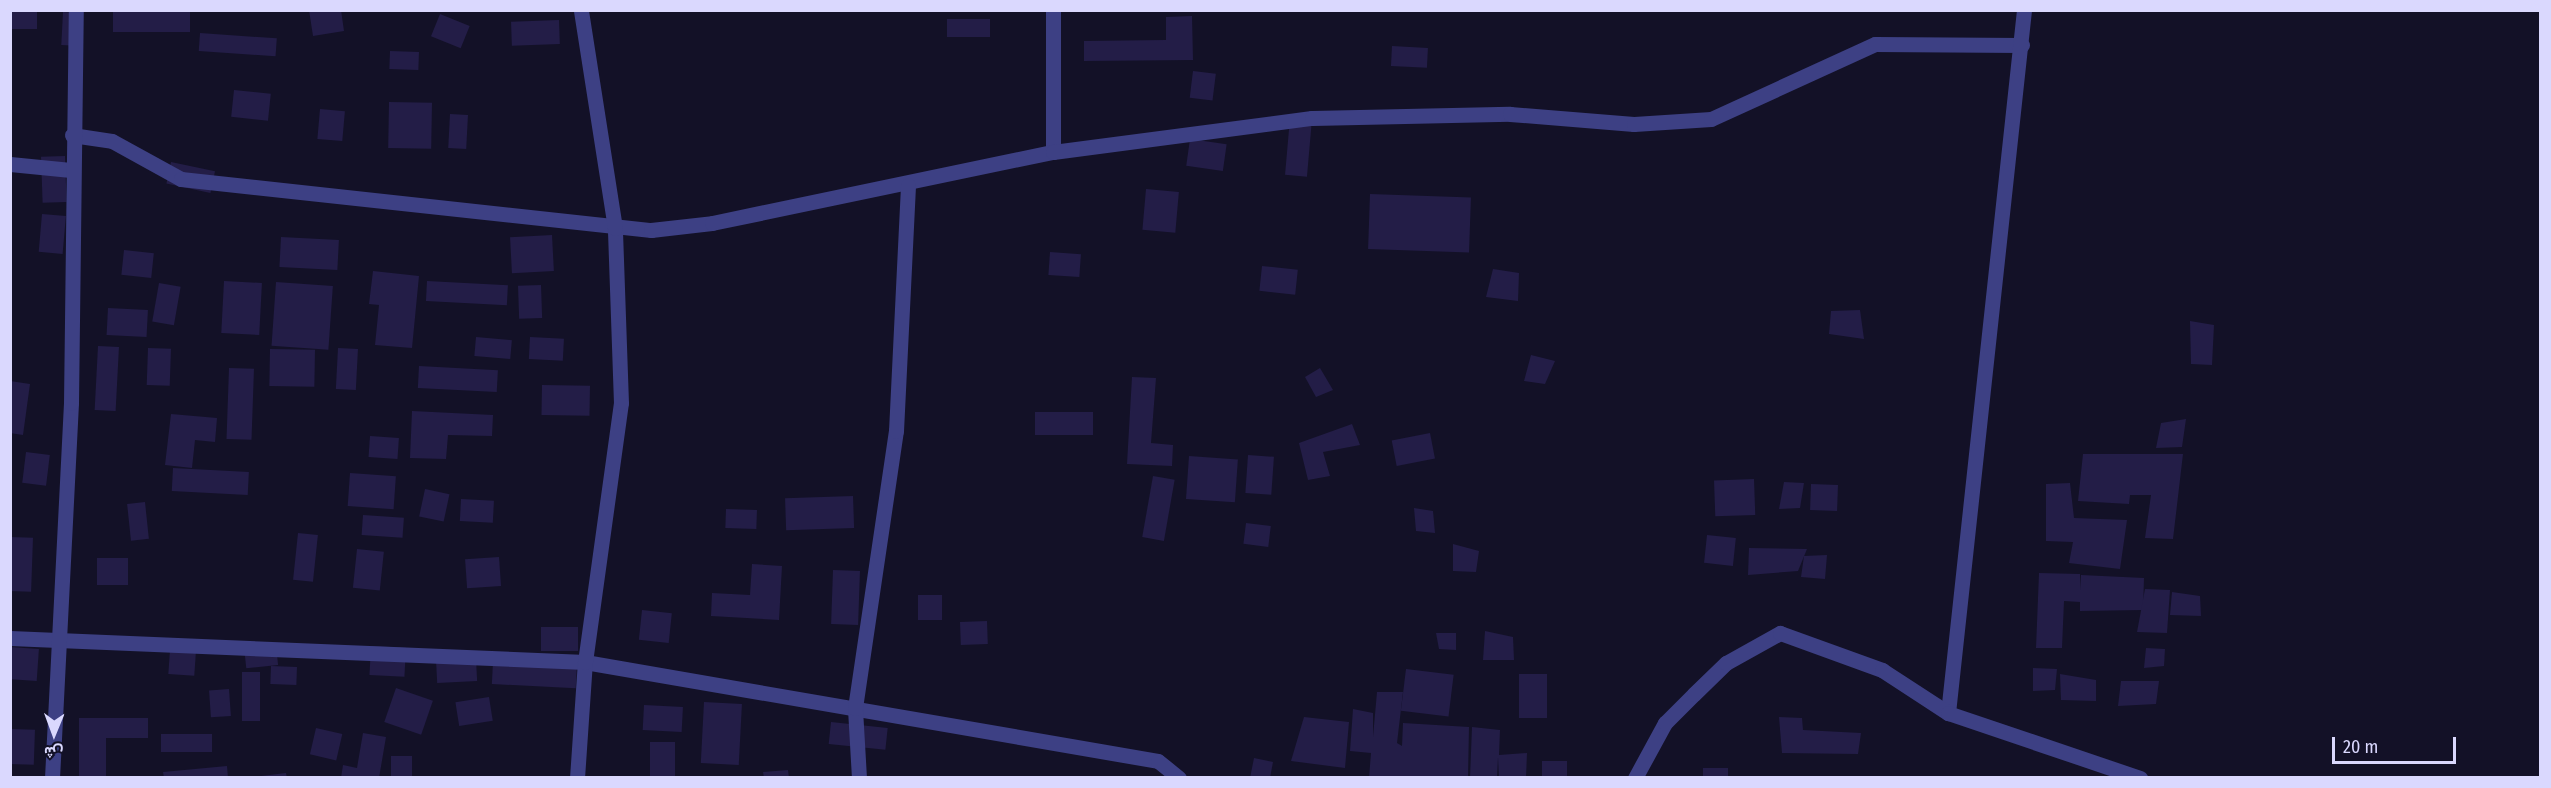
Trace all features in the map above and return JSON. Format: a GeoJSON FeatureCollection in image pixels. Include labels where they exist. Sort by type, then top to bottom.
{"type":"FeatureCollection","features":[{"type":"Feature","properties":{"kind":"street"},"geometry":{"type":"LineString","coordinates":[[51,777],[55,640],[71,403],[71,170],[76,10]]}},
{"type":"Feature","properties":{"kind":"street"},"geometry":{"type":"LineString","coordinates":[[577,777],[585,662],[621,403],[615,228],[581,10]]}},
{"type":"Feature","properties":{"kind":"street"},"geometry":{"type":"LineString","coordinates":[[1053,10],[1053,152]]}},
{"type":"Feature","properties":{"kind":"street"},"geometry":{"type":"LineString","coordinates":[[1948,713],[2024,10]]}},
{"type":"Feature","properties":{"kind":"street"},"geometry":{"type":"LineString","coordinates":[[72,135],[112,141],[181,179],[615,228],[712,223],[908,185],[1053,152],[1312,118],[1510,114],[1634,124],[1711,119],[1875,44],[2022,45]]}},
{"type":"Feature","properties":{"kind":"street"},"geometry":{"type":"LineString","coordinates":[[10,164],[71,170]]}},
{"type":"Feature","properties":{"kind":"street"},"geometry":{"type":"LineString","coordinates":[[859,777],[855,708],[896,431],[908,185]]}},
{"type":"Feature","properties":{"kind":"street"},"geometry":{"type":"LineString","coordinates":[[1635,777],[1665,723],[1694,694],[1726,663],[1780,633],[1882,670],[1948,713],[2140,777]]}},
{"type":"Feature","properties":{"kind":"street"},"geometry":{"type":"LineString","coordinates":[[10,638],[585,662],[1158,761],[1179,777]]}},
{"type":"Feature","properties":{"kind":"building"},"geometry":{"type":"Polygon","coordinates":[[[10,10],[37,10],[37,29],[10,29],[10,10]]]}},
{"type":"Feature","properties":{"kind":"building"},"geometry":{"type":"Polygon","coordinates":[[[113,10],[190,10],[190,32],[113,32],[113,10]]]}},
{"type":"Feature","properties":{"kind":"building"},"geometry":{"type":"Polygon","coordinates":[[[309,10],[341,10],[344,31],[313,36],[309,10]]]}},
{"type":"Feature","properties":{"kind":"building"},"geometry":{"type":"Polygon","coordinates":[[[63,12],[82,13],[80,46],[61,45],[63,12]]]}},
{"type":"Feature","properties":{"kind":"building"},"geometry":{"type":"Polygon","coordinates":[[[440,14],[470,26],[461,48],[431,36],[440,14]]]}},
{"type":"Feature","properties":{"kind":"building"},"geometry":{"type":"Polygon","coordinates":[[[1192,16],[1193,60],[1084,61],[1084,41],[1166,40],[1166,17],[1192,16]]]}},
{"type":"Feature","properties":{"kind":"building"},"geometry":{"type":"Polygon","coordinates":[[[947,19],[990,19],[990,37],[947,37],[947,19]]]}},
{"type":"Feature","properties":{"kind":"building"},"geometry":{"type":"Polygon","coordinates":[[[559,20],[560,44],[512,46],[511,22],[559,20]]]}},
{"type":"Feature","properties":{"kind":"building"},"geometry":{"type":"Polygon","coordinates":[[[200,33],[277,38],[276,56],[199,51],[200,33]]]}},
{"type":"Feature","properties":{"kind":"building"},"geometry":{"type":"Polygon","coordinates":[[[1392,46],[1428,48],[1427,68],[1391,66],[1392,46]]]}},
{"type":"Feature","properties":{"kind":"building"},"geometry":{"type":"Polygon","coordinates":[[[390,51],[419,52],[418,70],[389,69],[390,51]]]}},
{"type":"Feature","properties":{"kind":"building"},"geometry":{"type":"Polygon","coordinates":[[[1193,71],[1216,74],[1213,101],[1190,98],[1193,71]]]}},
{"type":"Feature","properties":{"kind":"building"},"geometry":{"type":"Polygon","coordinates":[[[234,90],[271,94],[268,121],[231,117],[234,90]]]}},
{"type":"Feature","properties":{"kind":"building"},"geometry":{"type":"Polygon","coordinates":[[[389,102],[432,103],[431,149],[388,148],[389,102]]]}},
{"type":"Feature","properties":{"kind":"building"},"geometry":{"type":"Polygon","coordinates":[[[320,109],[345,111],[342,141],[317,139],[320,109]]]}},
{"type":"Feature","properties":{"kind":"building"},"geometry":{"type":"Polygon","coordinates":[[[450,114],[468,115],[466,149],[448,148],[450,114]]]}},
{"type":"Feature","properties":{"kind":"building"},"geometry":{"type":"Polygon","coordinates":[[[1290,118],[1312,120],[1307,177],[1285,175],[1290,118]]]}},
{"type":"Feature","properties":{"kind":"building"},"geometry":{"type":"Polygon","coordinates":[[[1190,139],[1227,144],[1223,171],[1186,166],[1190,139]]]}},
{"type":"Feature","properties":{"kind":"building"},"geometry":{"type":"Polygon","coordinates":[[[65,156],[67,202],[43,203],[41,157],[65,156]]]}},
{"type":"Feature","properties":{"kind":"building"},"geometry":{"type":"Polygon","coordinates":[[[171,162],[215,171],[210,193],[166,184],[171,162]]]}},
{"type":"Feature","properties":{"kind":"building"},"geometry":{"type":"Polygon","coordinates":[[[1146,189],[1179,192],[1175,233],[1142,230],[1146,189]]]}},
{"type":"Feature","properties":{"kind":"building"},"geometry":{"type":"Polygon","coordinates":[[[1370,194],[1471,198],[1469,252],[1368,249],[1370,194]]]}},
{"type":"Feature","properties":{"kind":"building"},"geometry":{"type":"Polygon","coordinates":[[[42,214],[66,216],[63,254],[39,252],[42,214]]]}},
{"type":"Feature","properties":{"kind":"building"},"geometry":{"type":"Polygon","coordinates":[[[552,235],[554,271],[512,273],[510,237],[552,235]]]}},
{"type":"Feature","properties":{"kind":"building"},"geometry":{"type":"Polygon","coordinates":[[[281,237],[339,240],[337,270],[279,267],[281,237]]]}},
{"type":"Feature","properties":{"kind":"building"},"geometry":{"type":"Polygon","coordinates":[[[124,250],[154,253],[151,278],[121,275],[124,250]]]}},
{"type":"Feature","properties":{"kind":"building"},"geometry":{"type":"Polygon","coordinates":[[[1050,252],[1081,254],[1079,277],[1048,275],[1050,252]]]}},
{"type":"Feature","properties":{"kind":"building"},"geometry":{"type":"Polygon","coordinates":[[[1262,266],[1298,270],[1295,295],[1259,291],[1262,266]]]}},
{"type":"Feature","properties":{"kind":"building"},"geometry":{"type":"Polygon","coordinates":[[[1493,269],[1519,273],[1518,301],[1486,297],[1493,269]]]}},
{"type":"Feature","properties":{"kind":"building"},"geometry":{"type":"Polygon","coordinates":[[[373,271],[419,276],[412,348],[375,345],[379,305],[369,304],[373,271]]]}},
{"type":"Feature","properties":{"kind":"building"},"geometry":{"type":"Polygon","coordinates":[[[224,281],[262,283],[259,335],[221,333],[224,281]]]}},
{"type":"Feature","properties":{"kind":"building"},"geometry":{"type":"Polygon","coordinates":[[[427,281],[508,285],[507,305],[426,301],[427,281]]]}},
{"type":"Feature","properties":{"kind":"building"},"geometry":{"type":"Polygon","coordinates":[[[276,282],[333,286],[328,350],[272,346],[276,282]]]}},
{"type":"Feature","properties":{"kind":"building"},"geometry":{"type":"Polygon","coordinates":[[[159,283],[181,287],[174,325],[152,321],[159,283]]]}},
{"type":"Feature","properties":{"kind":"building"},"geometry":{"type":"Polygon","coordinates":[[[541,285],[542,318],[519,319],[518,286],[541,285]]]}},
{"type":"Feature","properties":{"kind":"building"},"geometry":{"type":"Polygon","coordinates":[[[108,308],[148,310],[147,337],[107,335],[108,308]]]}},
{"type":"Feature","properties":{"kind":"building"},"geometry":{"type":"Polygon","coordinates":[[[1860,310],[1864,339],[1829,334],[1831,311],[1860,310]]]}},
{"type":"Feature","properties":{"kind":"building"},"geometry":{"type":"Polygon","coordinates":[[[2190,321],[2214,325],[2212,365],[2191,364],[2190,321]]]}},
{"type":"Feature","properties":{"kind":"building"},"geometry":{"type":"Polygon","coordinates":[[[476,337],[512,340],[510,359],[474,356],[476,337]]]}},
{"type":"Feature","properties":{"kind":"building"},"geometry":{"type":"Polygon","coordinates":[[[530,337],[564,339],[563,361],[529,359],[530,337]]]}},
{"type":"Feature","properties":{"kind":"building"},"geometry":{"type":"Polygon","coordinates":[[[98,346],[119,347],[116,411],[95,410],[98,346]]]}},
{"type":"Feature","properties":{"kind":"building"},"geometry":{"type":"Polygon","coordinates":[[[148,348],[171,349],[170,386],[147,385],[148,348]]]}},
{"type":"Feature","properties":{"kind":"building"},"geometry":{"type":"Polygon","coordinates":[[[338,348],[358,349],[356,390],[336,389],[338,348]]]}},
{"type":"Feature","properties":{"kind":"building"},"geometry":{"type":"Polygon","coordinates":[[[270,349],[315,350],[314,387],[269,386],[270,349]]]}},
{"type":"Feature","properties":{"kind":"building"},"geometry":{"type":"Polygon","coordinates":[[[1531,355],[1555,361],[1545,384],[1524,381],[1531,355]]]}},
{"type":"Feature","properties":{"kind":"building"},"geometry":{"type":"Polygon","coordinates":[[[419,366],[498,370],[497,392],[418,388],[419,366]]]}},
{"type":"Feature","properties":{"kind":"building"},"geometry":{"type":"Polygon","coordinates":[[[229,368],[254,369],[252,440],[227,439],[229,368]]]}},
{"type":"Feature","properties":{"kind":"building"},"geometry":{"type":"Polygon","coordinates":[[[1320,368],[1333,390],[1316,397],[1305,377],[1320,368]]]}},
{"type":"Feature","properties":{"kind":"building"},"geometry":{"type":"Polygon","coordinates":[[[1132,377],[1156,378],[1151,443],[1173,445],[1172,466],[1127,464],[1132,377]]]}},
{"type":"Feature","properties":{"kind":"building"},"geometry":{"type":"Polygon","coordinates":[[[10,381],[30,384],[23,435],[10,433],[10,381]]]}},
{"type":"Feature","properties":{"kind":"building"},"geometry":{"type":"Polygon","coordinates":[[[542,385],[590,386],[589,416],[541,415],[542,385]]]}},
{"type":"Feature","properties":{"kind":"building"},"geometry":{"type":"Polygon","coordinates":[[[412,411],[493,415],[492,436],[448,435],[446,459],[410,458],[412,411]]]}},
{"type":"Feature","properties":{"kind":"building"},"geometry":{"type":"Polygon","coordinates":[[[1035,412],[1093,412],[1093,435],[1035,435],[1035,412]]]}},
{"type":"Feature","properties":{"kind":"building"},"geometry":{"type":"Polygon","coordinates":[[[171,414],[217,418],[215,442],[195,440],[192,468],[165,465],[171,414]]]}},
{"type":"Feature","properties":{"kind":"building"},"geometry":{"type":"Polygon","coordinates":[[[2186,419],[2182,447],[2156,448],[2161,423],[2186,419]]]}},
{"type":"Feature","properties":{"kind":"building"},"geometry":{"type":"Polygon","coordinates":[[[1352,424],[1360,445],[1323,452],[1330,476],[1308,480],[1299,443],[1352,424]]]}},
{"type":"Feature","properties":{"kind":"building"},"geometry":{"type":"Polygon","coordinates":[[[1430,433],[1435,459],[1397,466],[1392,440],[1430,433]]]}},
{"type":"Feature","properties":{"kind":"building"},"geometry":{"type":"Polygon","coordinates":[[[370,436],[399,438],[397,459],[369,457],[370,436]]]}},
{"type":"Feature","properties":{"kind":"building"},"geometry":{"type":"Polygon","coordinates":[[[26,452],[50,455],[46,486],[22,483],[26,452]]]}},
{"type":"Feature","properties":{"kind":"building"},"geometry":{"type":"Polygon","coordinates":[[[2083,454],[2183,454],[2173,539],[2145,538],[2151,495],[2130,495],[2129,504],[2078,501],[2083,454]]]}},
{"type":"Feature","properties":{"kind":"building"},"geometry":{"type":"Polygon","coordinates":[[[1248,455],[1274,457],[1271,495],[1245,493],[1248,455]]]}},
{"type":"Feature","properties":{"kind":"building"},"geometry":{"type":"Polygon","coordinates":[[[1189,456],[1238,459],[1235,502],[1186,499],[1189,456]]]}},
{"type":"Feature","properties":{"kind":"building"},"geometry":{"type":"Polygon","coordinates":[[[173,468],[249,472],[248,495],[172,491],[173,468]]]}},
{"type":"Feature","properties":{"kind":"building"},"geometry":{"type":"Polygon","coordinates":[[[350,473],[396,476],[394,509],[348,506],[350,473]]]}},
{"type":"Feature","properties":{"kind":"building"},"geometry":{"type":"Polygon","coordinates":[[[1153,476],[1175,480],[1164,541],[1142,537],[1153,476]]]}},
{"type":"Feature","properties":{"kind":"building"},"geometry":{"type":"Polygon","coordinates":[[[1754,479],[1755,515],[1715,516],[1714,480],[1754,479]]]}},
{"type":"Feature","properties":{"kind":"building"},"geometry":{"type":"Polygon","coordinates":[[[1784,482],[1804,483],[1800,508],[1779,509],[1784,482]]]}},
{"type":"Feature","properties":{"kind":"building"},"geometry":{"type":"Polygon","coordinates":[[[2070,483],[2074,518],[2127,520],[2120,569],[2069,563],[2073,542],[2046,541],[2046,484],[2070,483]]]}},
{"type":"Feature","properties":{"kind":"building"},"geometry":{"type":"Polygon","coordinates":[[[1811,484],[1838,485],[1837,511],[1810,510],[1811,484]]]}},
{"type":"Feature","properties":{"kind":"building"},"geometry":{"type":"Polygon","coordinates":[[[425,489],[449,494],[444,522],[419,516],[425,489]]]}},
{"type":"Feature","properties":{"kind":"building"},"geometry":{"type":"Polygon","coordinates":[[[853,496],[854,528],[786,530],[785,498],[853,496]]]}},
{"type":"Feature","properties":{"kind":"building"},"geometry":{"type":"Polygon","coordinates":[[[461,499],[494,501],[493,523],[460,521],[461,499]]]}},
{"type":"Feature","properties":{"kind":"building"},"geometry":{"type":"Polygon","coordinates":[[[145,502],[149,539],[131,541],[127,504],[145,502]]]}},
{"type":"Feature","properties":{"kind":"building"},"geometry":{"type":"Polygon","coordinates":[[[1414,508],[1433,511],[1435,533],[1416,531],[1414,508]]]}},
{"type":"Feature","properties":{"kind":"building"},"geometry":{"type":"Polygon","coordinates":[[[726,509],[757,510],[756,529],[725,528],[726,509]]]}},
{"type":"Feature","properties":{"kind":"building"},"geometry":{"type":"Polygon","coordinates":[[[363,515],[404,518],[403,538],[362,535],[363,515]]]}},
{"type":"Feature","properties":{"kind":"building"},"geometry":{"type":"Polygon","coordinates":[[[1246,523],[1271,526],[1268,547],[1243,544],[1246,523]]]}},
{"type":"Feature","properties":{"kind":"building"},"geometry":{"type":"Polygon","coordinates":[[[298,533],[318,535],[313,582],[293,580],[298,533]]]}},
{"type":"Feature","properties":{"kind":"building"},"geometry":{"type":"Polygon","coordinates":[[[1707,535],[1736,538],[1733,566],[1704,563],[1707,535]]]}},
{"type":"Feature","properties":{"kind":"building"},"geometry":{"type":"Polygon","coordinates":[[[10,537],[33,538],[31,592],[10,591],[10,537]]]}},
{"type":"Feature","properties":{"kind":"building"},"geometry":{"type":"Polygon","coordinates":[[[1453,544],[1479,551],[1476,572],[1453,571],[1453,544]]]}},
{"type":"Feature","properties":{"kind":"building"},"geometry":{"type":"Polygon","coordinates":[[[1749,548],[1807,549],[1798,571],[1748,575],[1749,548]]]}},
{"type":"Feature","properties":{"kind":"building"},"geometry":{"type":"Polygon","coordinates":[[[357,549],[384,552],[380,591],[353,588],[357,549]]]}},
{"type":"Feature","properties":{"kind":"building"},"geometry":{"type":"Polygon","coordinates":[[[1827,555],[1825,579],[1801,577],[1804,556],[1827,555]]]}},
{"type":"Feature","properties":{"kind":"building"},"geometry":{"type":"Polygon","coordinates":[[[499,557],[501,586],[467,588],[465,559],[499,557]]]}},
{"type":"Feature","properties":{"kind":"building"},"geometry":{"type":"Polygon","coordinates":[[[97,558],[128,558],[128,585],[97,585],[97,558]]]}},
{"type":"Feature","properties":{"kind":"building"},"geometry":{"type":"Polygon","coordinates":[[[752,564],[782,566],[779,620],[711,616],[712,593],[750,595],[752,564]]]}},
{"type":"Feature","properties":{"kind":"building"},"geometry":{"type":"Polygon","coordinates":[[[833,570],[860,571],[858,625],[831,624],[833,570]]]}},
{"type":"Feature","properties":{"kind":"building"},"geometry":{"type":"Polygon","coordinates":[[[2039,573],[2080,574],[2080,590],[2081,575],[2144,578],[2143,610],[2080,611],[2080,602],[2064,601],[2062,648],[2036,648],[2039,573]]]}},
{"type":"Feature","properties":{"kind":"building"},"geometry":{"type":"Polygon","coordinates":[[[2145,589],[2170,590],[2167,633],[2137,632],[2145,589]]]}},
{"type":"Feature","properties":{"kind":"building"},"geometry":{"type":"Polygon","coordinates":[[[2172,592],[2200,596],[2201,616],[2170,615],[2172,592]]]}},
{"type":"Feature","properties":{"kind":"building"},"geometry":{"type":"Polygon","coordinates":[[[918,595],[942,595],[942,620],[918,620],[918,595]]]}},
{"type":"Feature","properties":{"kind":"building"},"geometry":{"type":"Polygon","coordinates":[[[642,610],[672,613],[669,643],[639,640],[642,610]]]}},
{"type":"Feature","properties":{"kind":"building"},"geometry":{"type":"Polygon","coordinates":[[[987,621],[988,644],[961,645],[960,622],[987,621]]]}},
{"type":"Feature","properties":{"kind":"building"},"geometry":{"type":"Polygon","coordinates":[[[541,627],[578,627],[578,651],[541,651],[541,627]]]}},
{"type":"Feature","properties":{"kind":"building"},"geometry":{"type":"Polygon","coordinates":[[[1485,631],[1513,637],[1514,660],[1483,660],[1485,631]]]}},
{"type":"Feature","properties":{"kind":"building"},"geometry":{"type":"Polygon","coordinates":[[[1436,633],[1456,633],[1456,650],[1439,649],[1436,633]]]}},
{"type":"Feature","properties":{"kind":"building"},"geometry":{"type":"Polygon","coordinates":[[[276,645],[278,665],[246,668],[244,648],[276,645]]]}},
{"type":"Feature","properties":{"kind":"building"},"geometry":{"type":"Polygon","coordinates":[[[371,646],[406,648],[404,677],[369,675],[371,646]]]}},
{"type":"Feature","properties":{"kind":"building"},"geometry":{"type":"Polygon","coordinates":[[[10,647],[39,649],[37,681],[10,679],[10,647]]]}},
{"type":"Feature","properties":{"kind":"building"},"geometry":{"type":"Polygon","coordinates":[[[2146,648],[2165,649],[2164,666],[2144,668],[2146,648]]]}},
{"type":"Feature","properties":{"kind":"building"},"geometry":{"type":"Polygon","coordinates":[[[170,650],[196,652],[194,676],[168,674],[170,650]]]}},
{"type":"Feature","properties":{"kind":"building"},"geometry":{"type":"Polygon","coordinates":[[[476,659],[477,681],[437,683],[436,661],[476,659]]]}},
{"type":"Feature","properties":{"kind":"building"},"geometry":{"type":"Polygon","coordinates":[[[493,662],[577,666],[576,688],[492,684],[493,662]]]}},
{"type":"Feature","properties":{"kind":"building"},"geometry":{"type":"Polygon","coordinates":[[[271,666],[297,667],[296,685],[270,684],[271,666]]]}},
{"type":"Feature","properties":{"kind":"building"},"geometry":{"type":"Polygon","coordinates":[[[2033,668],[2057,669],[2055,690],[2033,691],[2033,668]]]}},
{"type":"Feature","properties":{"kind":"building"},"geometry":{"type":"Polygon","coordinates":[[[1406,669],[1454,675],[1449,717],[1401,711],[1406,669]]]}},
{"type":"Feature","properties":{"kind":"building"},"geometry":{"type":"Polygon","coordinates":[[[242,672],[260,672],[260,721],[242,721],[242,672]]]}},
{"type":"Feature","properties":{"kind":"building"},"geometry":{"type":"Polygon","coordinates":[[[1519,674],[1547,674],[1547,718],[1519,718],[1519,674]]]}},
{"type":"Feature","properties":{"kind":"building"},"geometry":{"type":"Polygon","coordinates":[[[2060,674],[2096,680],[2096,701],[2061,700],[2060,674]]]}},
{"type":"Feature","properties":{"kind":"building"},"geometry":{"type":"Polygon","coordinates":[[[2121,681],[2159,681],[2156,704],[2118,706],[2121,681]]]}},
{"type":"Feature","properties":{"kind":"building"},"geometry":{"type":"Polygon","coordinates":[[[396,688],[433,701],[421,735],[384,722],[396,688]]]}},
{"type":"Feature","properties":{"kind":"building"},"geometry":{"type":"Polygon","coordinates":[[[229,689],[231,716],[211,717],[209,690],[229,689]]]}},
{"type":"Feature","properties":{"kind":"building"},"geometry":{"type":"Polygon","coordinates":[[[1377,692],[1403,692],[1397,743],[1402,746],[1403,723],[1469,727],[1468,778],[1369,778],[1371,753],[1350,751],[1353,709],[1373,713],[1373,737],[1377,692]]]}},
{"type":"Feature","properties":{"kind":"building"},"geometry":{"type":"Polygon","coordinates":[[[489,697],[493,721],[459,726],[455,702],[489,697]]]}},
{"type":"Feature","properties":{"kind":"building"},"geometry":{"type":"Polygon","coordinates":[[[704,702],[742,704],[739,765],[701,763],[704,702]]]}},
{"type":"Feature","properties":{"kind":"building"},"geometry":{"type":"Polygon","coordinates":[[[644,705],[683,707],[682,732],[643,730],[644,705]]]}},
{"type":"Feature","properties":{"kind":"building"},"geometry":{"type":"Polygon","coordinates":[[[1304,717],[1349,722],[1345,768],[1291,761],[1304,717]]]}},
{"type":"Feature","properties":{"kind":"building"},"geometry":{"type":"Polygon","coordinates":[[[1779,717],[1802,718],[1803,730],[1861,733],[1858,754],[1782,753],[1779,717]]]}},
{"type":"Feature","properties":{"kind":"building"},"geometry":{"type":"Polygon","coordinates":[[[79,718],[148,718],[148,738],[106,738],[106,778],[79,778],[79,718]]]}},
{"type":"Feature","properties":{"kind":"building"},"geometry":{"type":"Polygon","coordinates":[[[831,722],[888,728],[885,750],[829,744],[831,722]]]}},
{"type":"Feature","properties":{"kind":"building"},"geometry":{"type":"Polygon","coordinates":[[[1472,727],[1500,730],[1499,755],[1527,753],[1526,778],[1499,778],[1498,757],[1497,778],[1470,778],[1472,727]]]}},
{"type":"Feature","properties":{"kind":"building"},"geometry":{"type":"Polygon","coordinates":[[[316,728],[342,734],[336,760],[310,754],[316,728]]]}},
{"type":"Feature","properties":{"kind":"building"},"geometry":{"type":"Polygon","coordinates":[[[10,729],[35,730],[34,765],[10,764],[10,729]]]}},
{"type":"Feature","properties":{"kind":"building"},"geometry":{"type":"Polygon","coordinates":[[[363,733],[386,737],[379,778],[341,778],[343,765],[357,768],[363,733]]]}},
{"type":"Feature","properties":{"kind":"building"},"geometry":{"type":"Polygon","coordinates":[[[161,734],[212,734],[212,752],[161,752],[161,734]]]}},
{"type":"Feature","properties":{"kind":"building"},"geometry":{"type":"Polygon","coordinates":[[[650,742],[675,742],[675,778],[650,778],[650,742]]]}},
{"type":"Feature","properties":{"kind":"building"},"geometry":{"type":"Polygon","coordinates":[[[391,756],[412,756],[412,778],[391,778],[391,756]]]}},
{"type":"Feature","properties":{"kind":"building"},"geometry":{"type":"Polygon","coordinates":[[[1254,758],[1273,762],[1270,778],[1250,778],[1254,758]]]}},
{"type":"Feature","properties":{"kind":"building"},"geometry":{"type":"Polygon","coordinates":[[[1542,761],[1567,761],[1567,778],[1542,778],[1542,761]]]}},
{"type":"Feature","properties":{"kind":"building"},"geometry":{"type":"Polygon","coordinates":[[[227,766],[228,778],[164,778],[163,772],[227,766]]]}},
{"type":"Feature","properties":{"kind":"building"},"geometry":{"type":"Polygon","coordinates":[[[1703,768],[1728,768],[1728,778],[1703,778],[1703,768]]]}},
{"type":"Feature","properties":{"kind":"building"},"geometry":{"type":"Polygon","coordinates":[[[788,770],[789,778],[764,778],[763,772],[788,770]]]}},
{"type":"Feature","properties":{"kind":"building"},"geometry":{"type":"Polygon","coordinates":[[[286,773],[287,778],[262,778],[261,776],[286,773]]]}}]}
